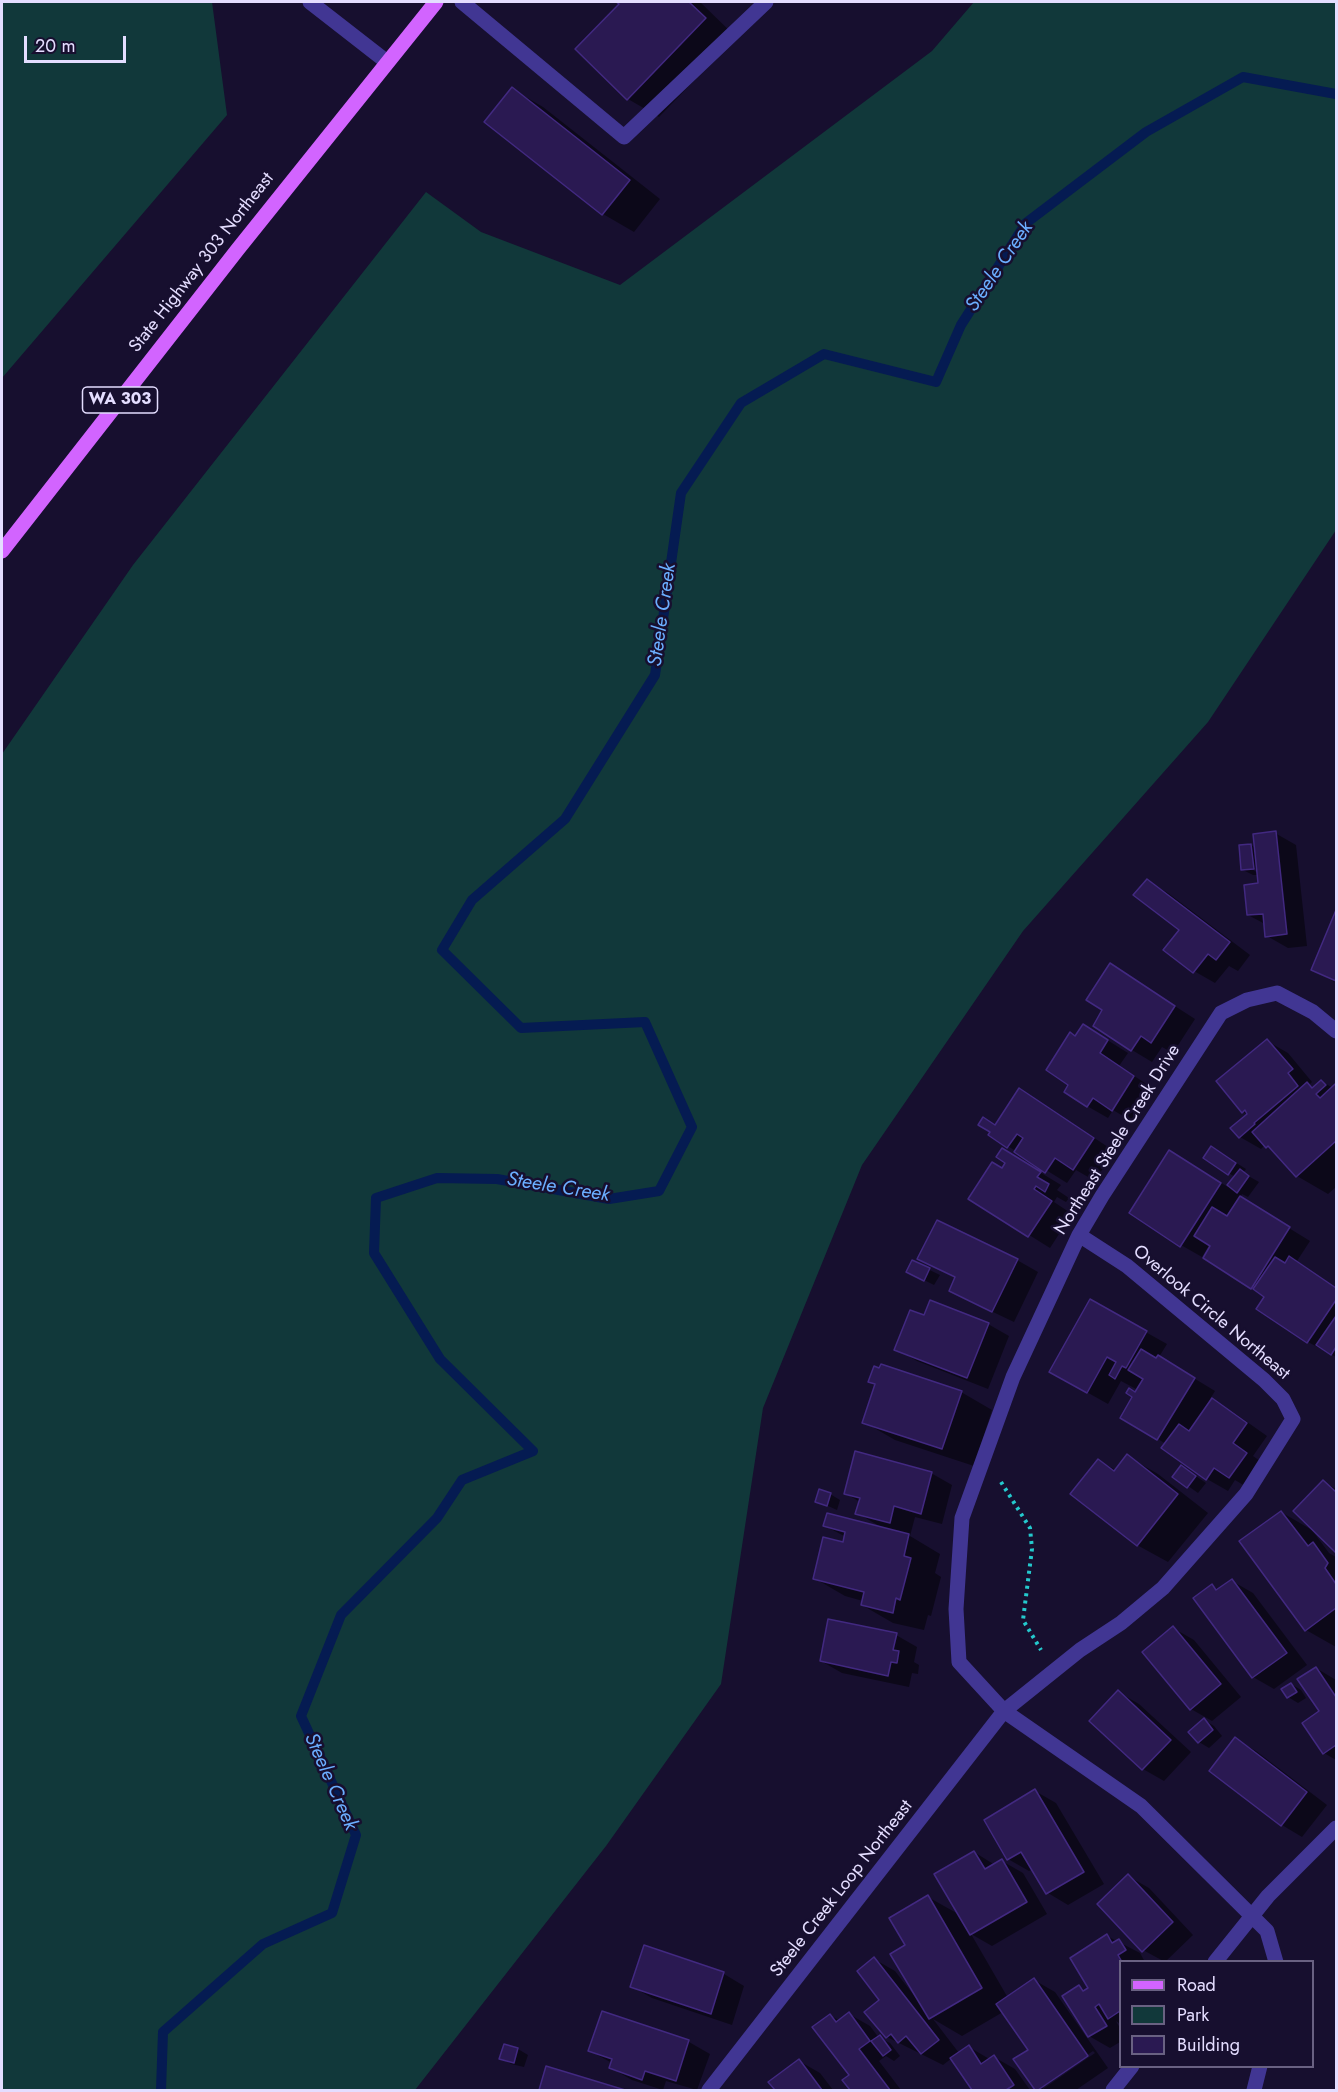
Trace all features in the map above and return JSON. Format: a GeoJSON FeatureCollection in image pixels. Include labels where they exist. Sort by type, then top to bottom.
{"type":"FeatureCollection","features":[{"type":"Feature","properties":{"kind":"main road","name":"State Highway 303 Northeast"},"geometry":{"type":"LineString","coordinates":[[2,551],[436,2]]}},
{"type":"Feature","properties":{"kind":"street"},"geometry":{"type":"LineString","coordinates":[[310,2],[387,62]]}},
{"type":"Feature","properties":{"kind":"street"},"geometry":{"type":"LineString","coordinates":[[462,2],[624,137],[766,2]]}},
{"type":"Feature","properties":{"kind":"street","name":"Northeast Steele Creek Drive"},"geometry":{"type":"LineString","coordinates":[[1275,1960],[1267,1931],[1141,1806],[1004,1711],[959,1662],[956,1609],[962,1518],[1013,1377],[1079,1235],[1221,1013],[1247,1000],[1277,993],[1313,1012],[1336,1031]]}},
{"type":"Feature","properties":{"kind":"street","name":"Overlook Circle Northeast"},"geometry":{"type":"LineString","coordinates":[[1004,1711],[1080,1650],[1121,1623],[1163,1588],[1246,1494],[1293,1419],[1283,1399],[1264,1380],[1127,1266],[1079,1235]]}},
{"type":"Feature","properties":{"kind":"street","name":"Steele Creek Loop Northeast"},"geometry":{"type":"LineString","coordinates":[[709,2091],[1004,1711]]}},
{"type":"Feature","properties":{"kind":"street"},"geometry":{"type":"LineString","coordinates":[[1217,1960],[1268,1896],[1336,1828]]}},
{"type":"Feature","properties":{"kind":"street"},"geometry":{"type":"LineString","coordinates":[[1113,2091],[1131,2068]]}},
{"type":"Feature","properties":{"kind":"street"},"geometry":{"type":"LineString","coordinates":[[1254,2091],[1260,2068]]}},
{"type":"Feature","properties":{"kind":"path"},"geometry":{"type":"LineString","coordinates":[[984,1458],[1030,1528],[1032,1549],[1023,1620],[1053,1671]]}},
{"type":"Feature","properties":{"kind":"green space"},"geometry":{"type":"Polygon","coordinates":[[[2,2],[212,2],[227,115],[2,378],[2,2]]]}},
{"type":"Feature","properties":{"kind":"green space"},"geometry":{"type":"Polygon","coordinates":[[[974,2],[1336,2],[1336,530],[1208,722],[1023,931],[862,1165],[763,1408],[721,1684],[606,1846],[415,2090],[2,2090],[2,754],[133,565],[426,192],[481,232],[620,285],[932,51],[974,2]]]}},
{"type":"Feature","properties":{"kind":"building"},"geometry":{"type":"Polygon","coordinates":[[[616,2],[689,2],[706,18],[627,100],[575,49],[619,4],[616,2]]]}},
{"type":"Feature","properties":{"kind":"building"},"geometry":{"type":"Polygon","coordinates":[[[512,87],[630,180],[602,215],[484,122],[512,87]]]}},
{"type":"Feature","properties":{"kind":"building"},"geometry":{"type":"Polygon","coordinates":[[[1276,831],[1287,934],[1265,937],[1263,914],[1247,915],[1244,885],[1258,883],[1253,834],[1276,831]]]}},
{"type":"Feature","properties":{"kind":"building"},"geometry":{"type":"Polygon","coordinates":[[[1251,844],[1254,869],[1241,870],[1239,845],[1251,844]]]}},
{"type":"Feature","properties":{"kind":"building"},"geometry":{"type":"Polygon","coordinates":[[[1147,879],[1230,942],[1216,960],[1208,954],[1193,973],[1163,950],[1179,930],[1133,895],[1147,879]]]}},
{"type":"Feature","properties":{"kind":"building"},"geometry":{"type":"Polygon","coordinates":[[[1336,910],[1336,981],[1311,970],[1336,910]]]}},
{"type":"Feature","properties":{"kind":"building"},"geometry":{"type":"Polygon","coordinates":[[[1110,963],[1175,1006],[1151,1043],[1141,1036],[1131,1051],[1093,1026],[1102,1010],[1086,1000],[1110,963]]]}},
{"type":"Feature","properties":{"kind":"building"},"geometry":{"type":"Polygon","coordinates":[[[1083,1024],[1108,1040],[1100,1053],[1134,1076],[1112,1111],[1093,1098],[1087,1107],[1064,1092],[1068,1085],[1046,1070],[1070,1032],[1075,1036],[1083,1024]]]}},
{"type":"Feature","properties":{"kind":"building"},"geometry":{"type":"Polygon","coordinates":[[[1267,1039],[1293,1069],[1288,1073],[1298,1086],[1239,1138],[1230,1128],[1247,1114],[1245,1110],[1242,1113],[1216,1081],[1267,1039]]]}},
{"type":"Feature","properties":{"kind":"building"},"geometry":{"type":"Polygon","coordinates":[[[1321,1080],[1326,1085],[1316,1094],[1320,1098],[1335,1084],[1336,1086],[1336,1141],[1296,1177],[1252,1132],[1307,1082],[1312,1088],[1321,1080]]]}},
{"type":"Feature","properties":{"kind":"building"},"geometry":{"type":"Polygon","coordinates":[[[1019,1088],[1094,1138],[1073,1170],[1055,1158],[1045,1173],[1014,1152],[1023,1138],[1017,1134],[1007,1148],[988,1135],[990,1132],[978,1125],[983,1117],[995,1125],[1019,1088]]]}},
{"type":"Feature","properties":{"kind":"building"},"geometry":{"type":"Polygon","coordinates":[[[1211,1146],[1236,1163],[1228,1175],[1203,1158],[1211,1146]]]}},
{"type":"Feature","properties":{"kind":"building"},"geometry":{"type":"Polygon","coordinates":[[[1002,1148],[1041,1172],[1037,1177],[1049,1184],[1045,1192],[1036,1186],[1034,1189],[1052,1201],[1028,1237],[968,1199],[992,1162],[1002,1168],[1005,1163],[996,1157],[1002,1148]]]}},
{"type":"Feature","properties":{"kind":"building"},"geometry":{"type":"Polygon","coordinates":[[[1169,1150],[1221,1183],[1180,1247],[1129,1213],[1169,1150]]]}},
{"type":"Feature","properties":{"kind":"building"},"geometry":{"type":"Polygon","coordinates":[[[1240,1169],[1249,1176],[1237,1193],[1227,1185],[1240,1169]]]}},
{"type":"Feature","properties":{"kind":"building"},"geometry":{"type":"Polygon","coordinates":[[[1240,1196],[1290,1227],[1251,1289],[1203,1258],[1210,1246],[1194,1236],[1212,1207],[1227,1216],[1240,1196]]]}},
{"type":"Feature","properties":{"kind":"building"},"geometry":{"type":"Polygon","coordinates":[[[937,1220],[1018,1259],[992,1312],[949,1291],[955,1277],[917,1259],[937,1220]]]}},
{"type":"Feature","properties":{"kind":"building"},"geometry":{"type":"Polygon","coordinates":[[[1289,1256],[1336,1288],[1336,1300],[1307,1343],[1256,1309],[1264,1297],[1253,1289],[1275,1257],[1285,1263],[1289,1256]]]}},
{"type":"Feature","properties":{"kind":"building"},"geometry":{"type":"Polygon","coordinates":[[[912,1260],[930,1268],[924,1281],[906,1272],[912,1260]]]}},
{"type":"Feature","properties":{"kind":"building"},"geometry":{"type":"Polygon","coordinates":[[[1090,1299],[1147,1331],[1126,1368],[1122,1366],[1115,1379],[1109,1375],[1116,1362],[1107,1357],[1087,1393],[1049,1372],[1090,1299]]]}},
{"type":"Feature","properties":{"kind":"building"},"geometry":{"type":"Polygon","coordinates":[[[930,1300],[989,1323],[967,1378],[894,1350],[910,1310],[924,1315],[930,1300]]]}},
{"type":"Feature","properties":{"kind":"building"},"geometry":{"type":"Polygon","coordinates":[[[1336,1316],[1336,1347],[1331,1355],[1316,1345],[1336,1316]]]}},
{"type":"Feature","properties":{"kind":"building"},"geometry":{"type":"Polygon","coordinates":[[[1141,1349],[1156,1358],[1158,1355],[1195,1378],[1157,1440],[1120,1418],[1132,1397],[1126,1393],[1129,1388],[1135,1392],[1143,1379],[1128,1370],[1141,1349]]]}},
{"type":"Feature","properties":{"kind":"building"},"geometry":{"type":"Polygon","coordinates":[[[881,1364],[962,1391],[942,1449],[862,1423],[875,1384],[868,1382],[874,1366],[879,1368],[881,1364]]]}},
{"type":"Feature","properties":{"kind":"building"},"geometry":{"type":"Polygon","coordinates":[[[1212,1398],[1247,1423],[1233,1443],[1247,1453],[1229,1478],[1214,1468],[1206,1480],[1161,1448],[1179,1424],[1189,1431],[1212,1398]]]}},
{"type":"Feature","properties":{"kind":"building"},"geometry":{"type":"Polygon","coordinates":[[[855,1451],[932,1472],[921,1514],[894,1506],[890,1523],[855,1514],[860,1498],[844,1494],[855,1451]]]}},
{"type":"Feature","properties":{"kind":"building"},"geometry":{"type":"Polygon","coordinates":[[[1127,1454],[1178,1494],[1137,1546],[1070,1494],[1098,1459],[1114,1471],[1127,1454]]]}},
{"type":"Feature","properties":{"kind":"building"},"geometry":{"type":"Polygon","coordinates":[[[1181,1465],[1196,1476],[1187,1488],[1172,1477],[1181,1465]]]}},
{"type":"Feature","properties":{"kind":"building"},"geometry":{"type":"Polygon","coordinates":[[[1323,1480],[1336,1492],[1336,1553],[1293,1511],[1323,1480]]]}},
{"type":"Feature","properties":{"kind":"building"},"geometry":{"type":"Polygon","coordinates":[[[819,1489],[831,1493],[827,1506],[815,1502],[819,1489]]]}},
{"type":"Feature","properties":{"kind":"building"},"geometry":{"type":"Polygon","coordinates":[[[1281,1511],[1308,1546],[1313,1542],[1328,1563],[1325,1568],[1336,1584],[1336,1608],[1305,1631],[1239,1541],[1281,1511]]]}},
{"type":"Feature","properties":{"kind":"building"},"geometry":{"type":"Polygon","coordinates":[[[827,1513],[909,1534],[904,1556],[911,1558],[900,1600],[896,1598],[893,1613],[861,1605],[864,1592],[813,1579],[823,1537],[843,1542],[845,1532],[823,1526],[827,1513]]]}},
{"type":"Feature","properties":{"kind":"building"},"geometry":{"type":"Polygon","coordinates":[[[1232,1579],[1287,1653],[1252,1678],[1193,1598],[1212,1584],[1216,1590],[1232,1579]]]}},
{"type":"Feature","properties":{"kind":"building"},"geometry":{"type":"Polygon","coordinates":[[[828,1619],[897,1633],[893,1650],[899,1651],[897,1663],[891,1662],[888,1676],[820,1661],[828,1619]]]}},
{"type":"Feature","properties":{"kind":"building"},"geometry":{"type":"Polygon","coordinates":[[[1173,1626],[1221,1684],[1190,1710],[1142,1652],[1173,1626]]]}},
{"type":"Feature","properties":{"kind":"building"},"geometry":{"type":"Polygon","coordinates":[[[1316,1667],[1336,1697],[1336,1745],[1323,1754],[1302,1723],[1319,1711],[1297,1679],[1316,1667]]]}},
{"type":"Feature","properties":{"kind":"building"},"geometry":{"type":"Polygon","coordinates":[[[1291,1683],[1297,1692],[1287,1698],[1281,1689],[1291,1683]]]}},
{"type":"Feature","properties":{"kind":"building"},"geometry":{"type":"Polygon","coordinates":[[[1118,1690],[1171,1740],[1142,1770],[1089,1721],[1118,1690]]]}},
{"type":"Feature","properties":{"kind":"building"},"geometry":{"type":"Polygon","coordinates":[[[1204,1718],[1213,1730],[1198,1743],[1188,1732],[1204,1718]]]}},
{"type":"Feature","properties":{"kind":"building"},"geometry":{"type":"Polygon","coordinates":[[[1235,1737],[1307,1792],[1281,1826],[1209,1771],[1235,1737]]]}},
{"type":"Feature","properties":{"kind":"building"},"geometry":{"type":"Polygon","coordinates":[[[1035,1789],[1084,1872],[1046,1894],[1021,1852],[1007,1860],[984,1820],[1035,1789]]]}},
{"type":"Feature","properties":{"kind":"building"},"geometry":{"type":"Polygon","coordinates":[[[974,1851],[985,1869],[1002,1859],[1027,1902],[970,1935],[934,1874],[974,1851]]]}},
{"type":"Feature","properties":{"kind":"building"},"geometry":{"type":"Polygon","coordinates":[[[1128,1874],[1173,1922],[1142,1952],[1097,1904],[1128,1874]]]}},
{"type":"Feature","properties":{"kind":"building"},"geometry":{"type":"Polygon","coordinates":[[[928,1895],[982,1988],[929,2019],[890,1954],[905,1945],[889,1918],[928,1895]]]}},
{"type":"Feature","properties":{"kind":"building"},"geometry":{"type":"Polygon","coordinates":[[[1107,1934],[1112,1943],[1119,1939],[1126,1950],[1118,1955],[1121,1960],[1119,1960],[1119,2012],[1108,2019],[1099,2004],[1095,2007],[1107,2026],[1088,2037],[1062,1996],[1079,1985],[1083,1991],[1088,1988],[1070,1958],[1107,1934]]]}},
{"type":"Feature","properties":{"kind":"building"},"geometry":{"type":"Polygon","coordinates":[[[644,1945],[724,1972],[711,2014],[630,1987],[644,1945]]]}},
{"type":"Feature","properties":{"kind":"building"},"geometry":{"type":"Polygon","coordinates":[[[874,1957],[939,2040],[921,2054],[906,2036],[898,2043],[891,2034],[886,2038],[864,2012],[879,2000],[857,1971],[874,1957]]]}},
{"type":"Feature","properties":{"kind":"building"},"geometry":{"type":"Polygon","coordinates":[[[1034,1978],[1088,2056],[1038,2090],[1035,2090],[1013,2059],[1028,2050],[996,2004],[1034,1978]]]}},
{"type":"Feature","properties":{"kind":"building"},"geometry":{"type":"Polygon","coordinates":[[[602,2011],[689,2040],[676,2081],[645,2071],[642,2080],[609,2068],[612,2059],[588,2051],[602,2011]]]}},
{"type":"Feature","properties":{"kind":"building"},"geometry":{"type":"Polygon","coordinates":[[[849,2012],[870,2041],[859,2049],[890,2090],[850,2090],[842,2080],[849,2075],[812,2027],[830,2014],[836,2022],[849,2012]]]}},
{"type":"Feature","properties":{"kind":"building"},"geometry":{"type":"Polygon","coordinates":[[[880,2035],[891,2050],[883,2056],[871,2041],[880,2035]]]}},
{"type":"Feature","properties":{"kind":"building"},"geometry":{"type":"Polygon","coordinates":[[[504,2044],[518,2048],[514,2063],[499,2059],[504,2044]]]}},
{"type":"Feature","properties":{"kind":"building"},"geometry":{"type":"Polygon","coordinates":[[[969,2045],[981,2064],[994,2055],[1014,2085],[1006,2090],[972,2090],[950,2058],[969,2045]]]}},
{"type":"Feature","properties":{"kind":"building"},"geometry":{"type":"Polygon","coordinates":[[[799,2059],[822,2090],[775,2090],[768,2082],[799,2059]]]}},
{"type":"Feature","properties":{"kind":"building"},"geometry":{"type":"Polygon","coordinates":[[[546,2066],[625,2090],[539,2090],[546,2066]]]}},
{"type":"Feature","properties":{"kind":"waterway","name":"Steele Creek"},"geometry":{"type":"LineString","coordinates":[[161,2090],[163,2032],[263,1944],[332,1913],[356,1835],[301,1716],[341,1615],[437,1518],[462,1480],[533,1451],[440,1359],[374,1253],[376,1198],[437,1178],[497,1179],[609,1199],[659,1191],[692,1127],[645,1022],[521,1028],[442,950],[472,900],[565,819],[655,675],[681,493],[741,403],[824,354],[936,382],[961,325],[1026,223],[1146,132],[1243,77],[1336,94]]}}]}
